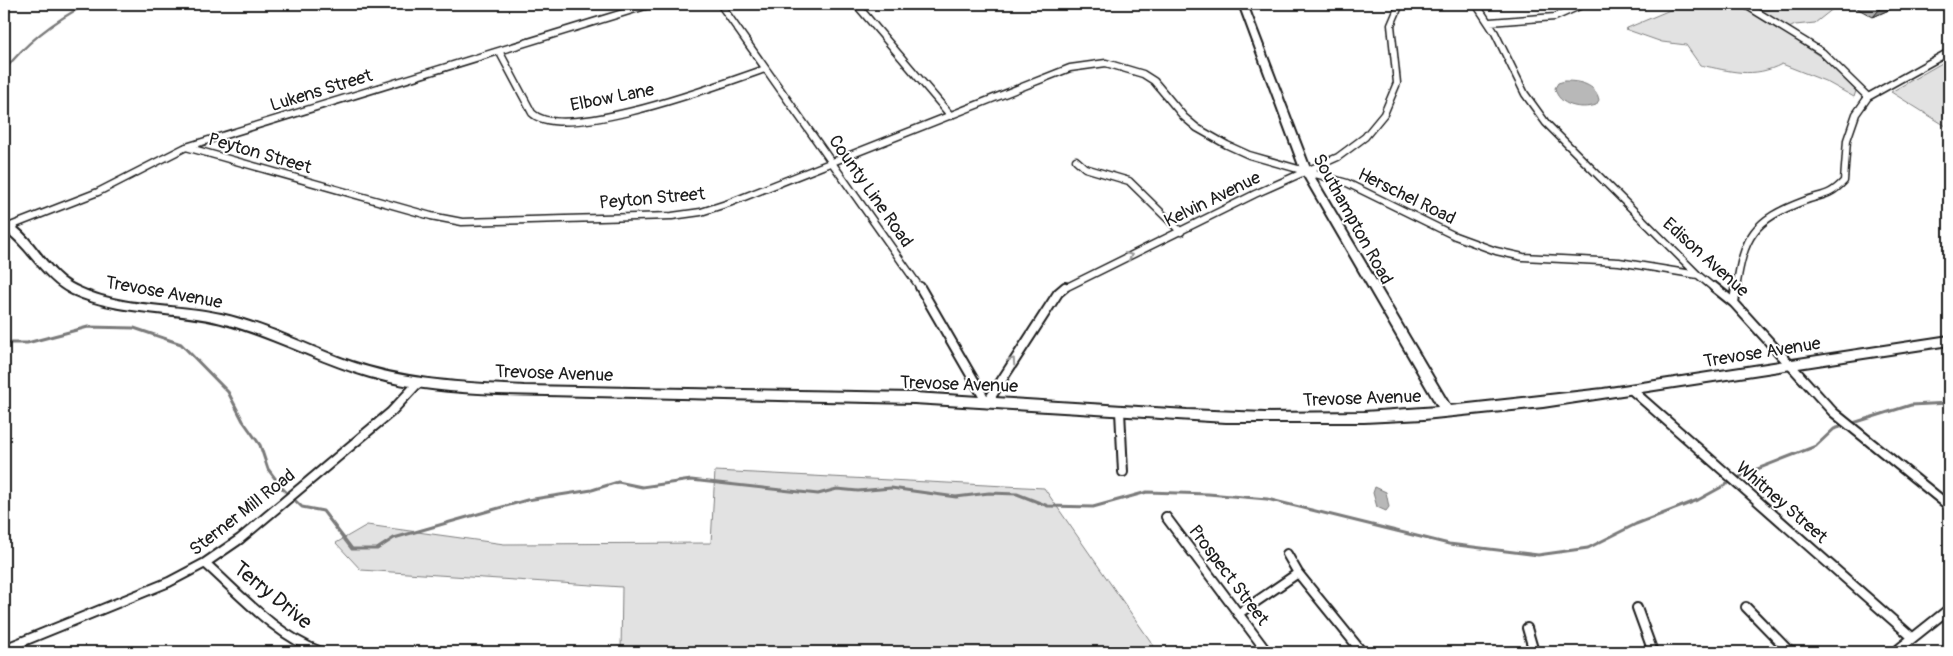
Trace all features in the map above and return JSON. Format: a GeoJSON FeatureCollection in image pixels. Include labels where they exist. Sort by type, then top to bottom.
{"type":"FeatureCollection","features":[{"type":"Feature","properties":{"kind":"street","name":"Lukens Street"},"geometry":{"type":"LineString","coordinates":[[6,226],[98,192],[161,158],[186,148],[652,4]]}},
{"type":"Feature","properties":{"kind":"street","name":"County Line Road"},"geometry":{"type":"LineString","coordinates":[[720,4],[919,285],[986,403]]}},
{"type":"Feature","properties":{"kind":"street"},"geometry":{"type":"LineString","coordinates":[[856,4],[951,116]]}},
{"type":"Feature","properties":{"kind":"street","name":"Southampton Road"},"geometry":{"type":"LineString","coordinates":[[1242,4],[1306,171],[1446,411]]}},
{"type":"Feature","properties":{"kind":"street","name":"Kelvin Avenue"},"geometry":{"type":"LineString","coordinates":[[986,403],[1058,293],[1070,284],[1338,157],[1365,137],[1384,114],[1397,82],[1391,25],[1400,4]]}},
{"type":"Feature","properties":{"kind":"street","name":"Edison Avenue"},"geometry":{"type":"LineString","coordinates":[[1476,4],[1490,22],[1520,88],[1531,106],[1566,144],[1698,275],[1734,303],[1838,418],[1949,506]]}},
{"type":"Feature","properties":{"kind":"street"},"geometry":{"type":"LineString","coordinates":[[1490,22],[1555,16],[1584,4]]}},
{"type":"Feature","properties":{"kind":"street"},"geometry":{"type":"LineString","coordinates":[[1744,4],[1822,52],[1868,97]]}},
{"type":"Feature","properties":{"kind":"street","name":"Elbow Lane"},"geometry":{"type":"LineString","coordinates":[[499,50],[530,112],[540,119],[555,122],[591,118],[645,107],[765,69]]}},
{"type":"Feature","properties":{"kind":"street"},"geometry":{"type":"LineString","coordinates":[[1734,303],[1746,240],[1758,224],[1783,209],[1811,198],[1829,194],[1844,181],[1847,140],[1856,114],[1868,97],[1949,52]]}},
{"type":"Feature","properties":{"kind":"street","name":"Peyton Street"},"geometry":{"type":"LineString","coordinates":[[186,148],[430,216],[471,222],[692,213],[729,203],[1070,68],[1106,63],[1133,69]]}},
{"type":"Feature","properties":{"kind":"street","name":"Herschel Road"},"geometry":{"type":"LineString","coordinates":[[1133,69],[1154,81],[1184,117],[1212,137],[1249,155],[1347,184],[1455,236],[1496,251],[1523,257],[1619,262],[1698,275]]}},
{"type":"Feature","properties":{"kind":"street"},"geometry":{"type":"LineString","coordinates":[[1076,160],[1085,168],[1129,181],[1181,232]]}},
{"type":"Feature","properties":{"kind":"street","name":"Trevose Avenue"},"geometry":{"type":"LineString","coordinates":[[6,226],[22,238],[50,275],[86,295],[121,304],[225,320],[247,326],[362,371],[419,382],[578,392],[922,398],[1120,411],[1300,418],[1362,417],[1498,408],[1633,391],[1789,364],[1948,342]]}},
{"type":"Feature","properties":{"kind":"street","name":"Sterner Mill Road"},"geometry":{"type":"LineString","coordinates":[[4,649],[169,582],[205,563],[240,539],[391,412],[419,382]]}},
{"type":"Feature","properties":{"kind":"street","name":"Whitney Street"},"geometry":{"type":"LineString","coordinates":[[1633,391],[1726,475],[1912,636]]}},
{"type":"Feature","properties":{"kind":"street"},"geometry":{"type":"LineString","coordinates":[[1120,411],[1123,472]]}},
{"type":"Feature","properties":{"kind":"street","name":"Prospect Street"},"geometry":{"type":"LineString","coordinates":[[1166,517],[1266,652]]}},
{"type":"Feature","properties":{"kind":"street"},"geometry":{"type":"LineString","coordinates":[[1287,554],[1298,573],[1362,652]]}},
{"type":"Feature","properties":{"kind":"street","name":"Terry Drive"},"geometry":{"type":"LineString","coordinates":[[205,563],[297,642],[321,652]]}},
{"type":"Feature","properties":{"kind":"street"},"geometry":{"type":"LineString","coordinates":[[1238,614],[1298,573]]}},
{"type":"Feature","properties":{"kind":"street"},"geometry":{"type":"LineString","coordinates":[[1746,607],[1790,652]]}},
{"type":"Feature","properties":{"kind":"street"},"geometry":{"type":"LineString","coordinates":[[1637,608],[1653,652]]}},
{"type":"Feature","properties":{"kind":"street"},"geometry":{"type":"LineString","coordinates":[[1895,652],[1912,636],[1949,609]]}},
{"type":"Feature","properties":{"kind":"street"},"geometry":{"type":"LineString","coordinates":[[1526,628],[1534,652]]}},
{"type":"Feature","properties":{"kind":"shaded area"},"geometry":{"type":"Polygon","coordinates":[[[1684,4],[1839,4],[1815,23],[1795,25],[1783,31],[1825,60],[1856,91],[1854,97],[1825,81],[1782,64],[1771,69],[1751,72],[1732,71],[1700,65],[1686,45],[1662,42],[1625,29],[1684,4]]]}},
{"type":"Feature","properties":{"kind":"shaded area"},"geometry":{"type":"Polygon","coordinates":[[[1949,59],[1949,128],[1891,92],[1949,59]]]}},
{"type":"Feature","properties":{"kind":"shaded area"},"geometry":{"type":"Polygon","coordinates":[[[1565,81],[1586,84],[1591,87],[1599,100],[1596,105],[1577,107],[1565,103],[1557,94],[1555,88],[1558,83],[1565,81]]]}},
{"type":"Feature","properties":{"kind":"shaded area"},"geometry":{"type":"Polygon","coordinates":[[[715,471],[1044,488],[1158,652],[621,652],[622,587],[361,570],[336,543],[367,525],[504,544],[711,543],[715,471]]]}},
{"type":"Feature","properties":{"kind":"shaded area"},"geometry":{"type":"Polygon","coordinates":[[[1375,487],[1386,492],[1389,507],[1386,511],[1377,507],[1373,493],[1375,487]]]}},
{"type":"Feature","properties":{"kind":"waterway"},"geometry":{"type":"LineString","coordinates":[[4,71],[32,41],[63,17],[87,4]]}},
{"type":"Feature","properties":{"kind":"waterway"},"geometry":{"type":"LineString","coordinates":[[4,343],[27,343],[88,327],[134,328],[181,344],[228,392],[243,421],[260,445],[268,469],[283,489],[302,507],[323,511],[352,549],[377,549],[394,538],[527,500],[592,490],[618,482],[642,487],[691,480],[818,494],[837,489],[858,491],[891,488],[956,497],[989,493],[1017,494],[1048,506],[1093,507],[1147,492],[1208,494],[1267,499],[1449,544],[1538,555],[1588,548],[1636,524],[1698,500],[1747,473],[1816,446],[1834,429],[1911,405],[1949,403]]}}]}
